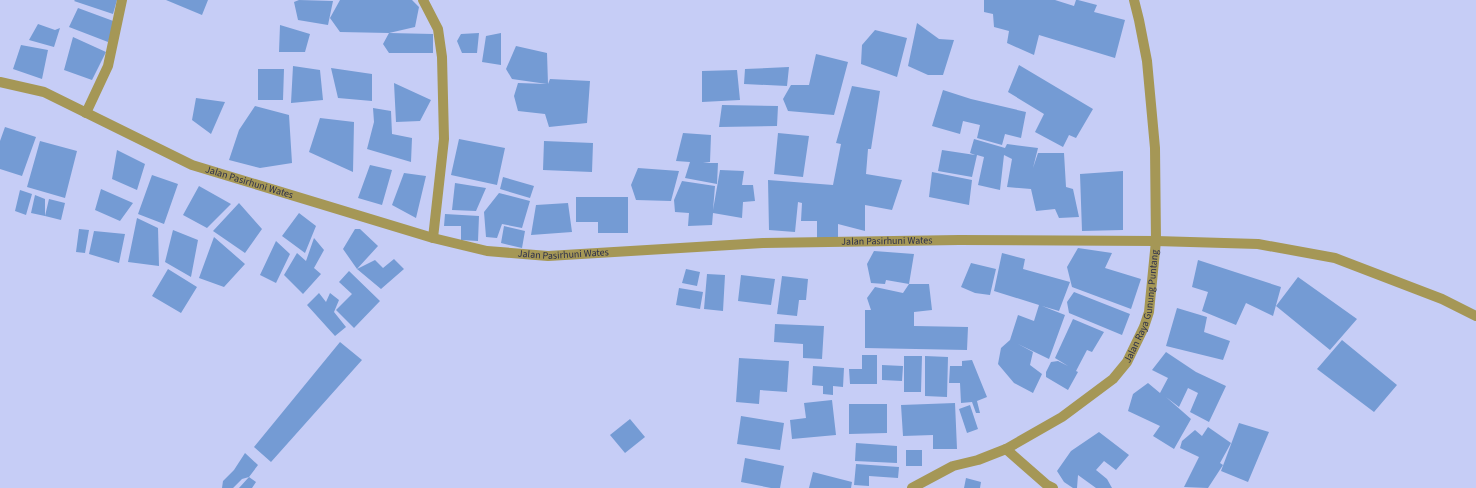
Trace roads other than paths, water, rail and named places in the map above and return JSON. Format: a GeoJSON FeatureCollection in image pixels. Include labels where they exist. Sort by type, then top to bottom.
{"type":"FeatureCollection","features":[{"type":"Feature","properties":{"kind":"street"},"geometry":{"type":"LineString","coordinates":[[86,113],[108,66],[122,0]]}},
{"type":"Feature","properties":{"kind":"street"},"geometry":{"type":"LineString","coordinates":[[423,0],[438,29],[442,57],[444,139],[434,238]]}},
{"type":"Feature","properties":{"kind":"street","name":"Jalan Raya Gunung Puntang"},"geometry":{"type":"LineString","coordinates":[[912,488],[953,466],[978,460],[1006,449],[1062,418],[1113,380],[1126,362],[1144,327],[1149,312],[1156,241],[1155,140],[1147,61],[1134,0]]}},
{"type":"Feature","properties":{"kind":"street","name":"Jalan Pasirhuni Wates"},"geometry":{"type":"LineString","coordinates":[[0,82],[44,92],[192,165],[434,238],[487,250],[548,256],[763,243],[959,240],[1156,241],[1258,244],[1335,258],[1442,299],[1476,316]]}},
{"type":"Feature","properties":{"kind":"street"},"geometry":{"type":"LineString","coordinates":[[1006,449],[1047,485],[1053,488]]}}]}
